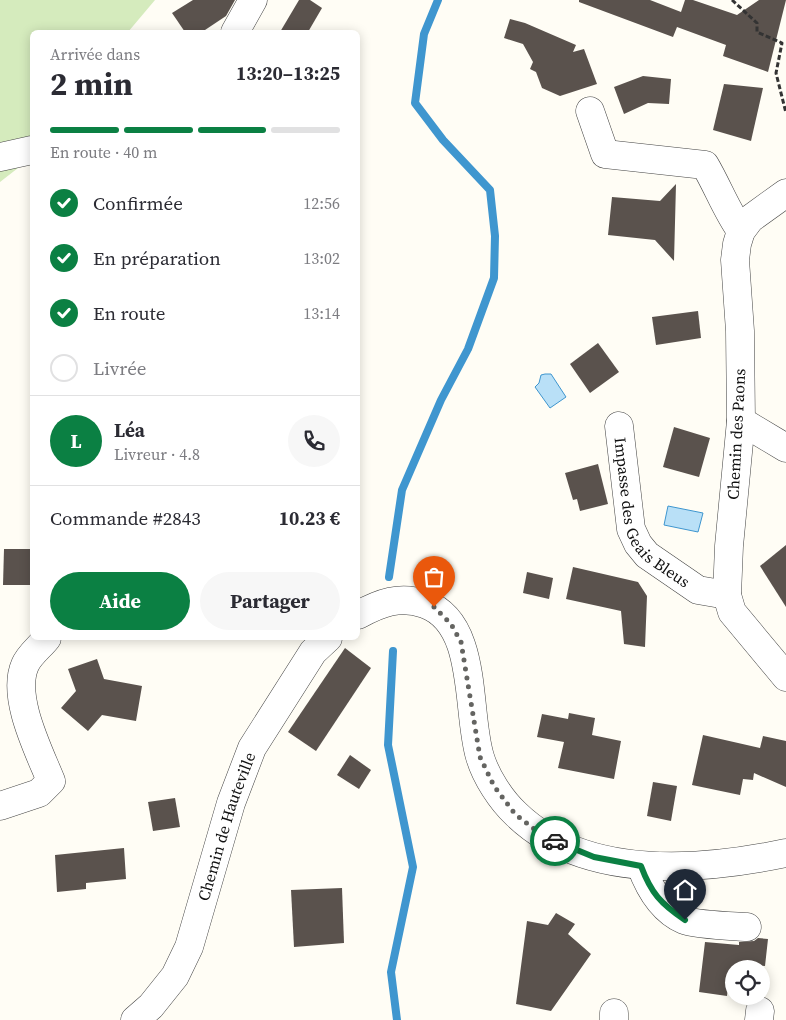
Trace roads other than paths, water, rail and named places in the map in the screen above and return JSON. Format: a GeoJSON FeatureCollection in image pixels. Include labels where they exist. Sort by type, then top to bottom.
{"type":"FeatureCollection","features":[{"type":"Feature","properties":{"kind":"street"},"geometry":{"type":"LineString","coordinates":[[236,30],[253,0]]}},
{"type":"Feature","properties":{"kind":"street"},"geometry":{"type":"LineString","coordinates":[[590,111],[606,154],[706,165],[718,187],[729,214],[741,231],[750,219],[786,193]]}},
{"type":"Feature","properties":{"kind":"street"},"geometry":{"type":"LineString","coordinates":[[0,157],[30,150]]}},
{"type":"Feature","properties":{"kind":"street","name":"Chemin des Paons"},"geometry":{"type":"LineString","coordinates":[[741,231],[735,260],[740,331],[741,421],[731,517],[727,595],[732,612],[786,677]]}},
{"type":"Feature","properties":{"kind":"street"},"geometry":{"type":"LineString","coordinates":[[741,421],[786,448]]}},
{"type":"Feature","properties":{"kind":"street","name":"Impasse des Geais Bleus"},"geometry":{"type":"LineString","coordinates":[[619,426],[631,529],[638,544],[647,555],[698,590],[727,595]]}},
{"type":"Feature","properties":{"kind":"street"},"geometry":{"type":"LineString","coordinates":[[360,614],[386,601],[412,599],[434,607],[451,624],[461,642],[480,757],[494,786],[515,814],[543,836],[594,857],[641,866],[692,868],[779,861]]}},
{"type":"Feature","properties":{"kind":"street"},"geometry":{"type":"LineString","coordinates":[[0,806],[39,793],[52,781],[31,732],[21,691],[25,665],[45,640]]}},
{"type":"Feature","properties":{"kind":"street","name":"Chemin de Hauteville"},"geometry":{"type":"LineString","coordinates":[[135,1020],[151,1006],[175,976],[189,947],[231,803],[252,748],[313,652],[326,640]]}},
{"type":"Feature","properties":{"kind":"street"},"geometry":{"type":"LineString","coordinates":[[641,866],[649,886],[663,906],[685,920],[747,927]]}},
{"type":"Feature","properties":{"kind":"water"},"geometry":{"type":"Polygon","coordinates":[[[551,374],[566,397],[550,408],[535,387],[539,383],[541,375],[551,374]]]}},
{"type":"Feature","properties":{"kind":"water"},"geometry":{"type":"Polygon","coordinates":[[[668,506],[703,513],[698,532],[664,525],[668,506]]]}},
{"type":"Feature","properties":{"kind":"waterway"},"geometry":{"type":"LineString","coordinates":[[389,577],[402,490],[441,400],[468,349],[494,278],[495,236],[490,190],[443,140],[415,103],[424,34],[438,0]]}},
{"type":"Feature","properties":{"kind":"waterway"},"geometry":{"type":"LineString","coordinates":[[393,651],[388,745],[413,867],[391,972],[397,1020]]}}]}
